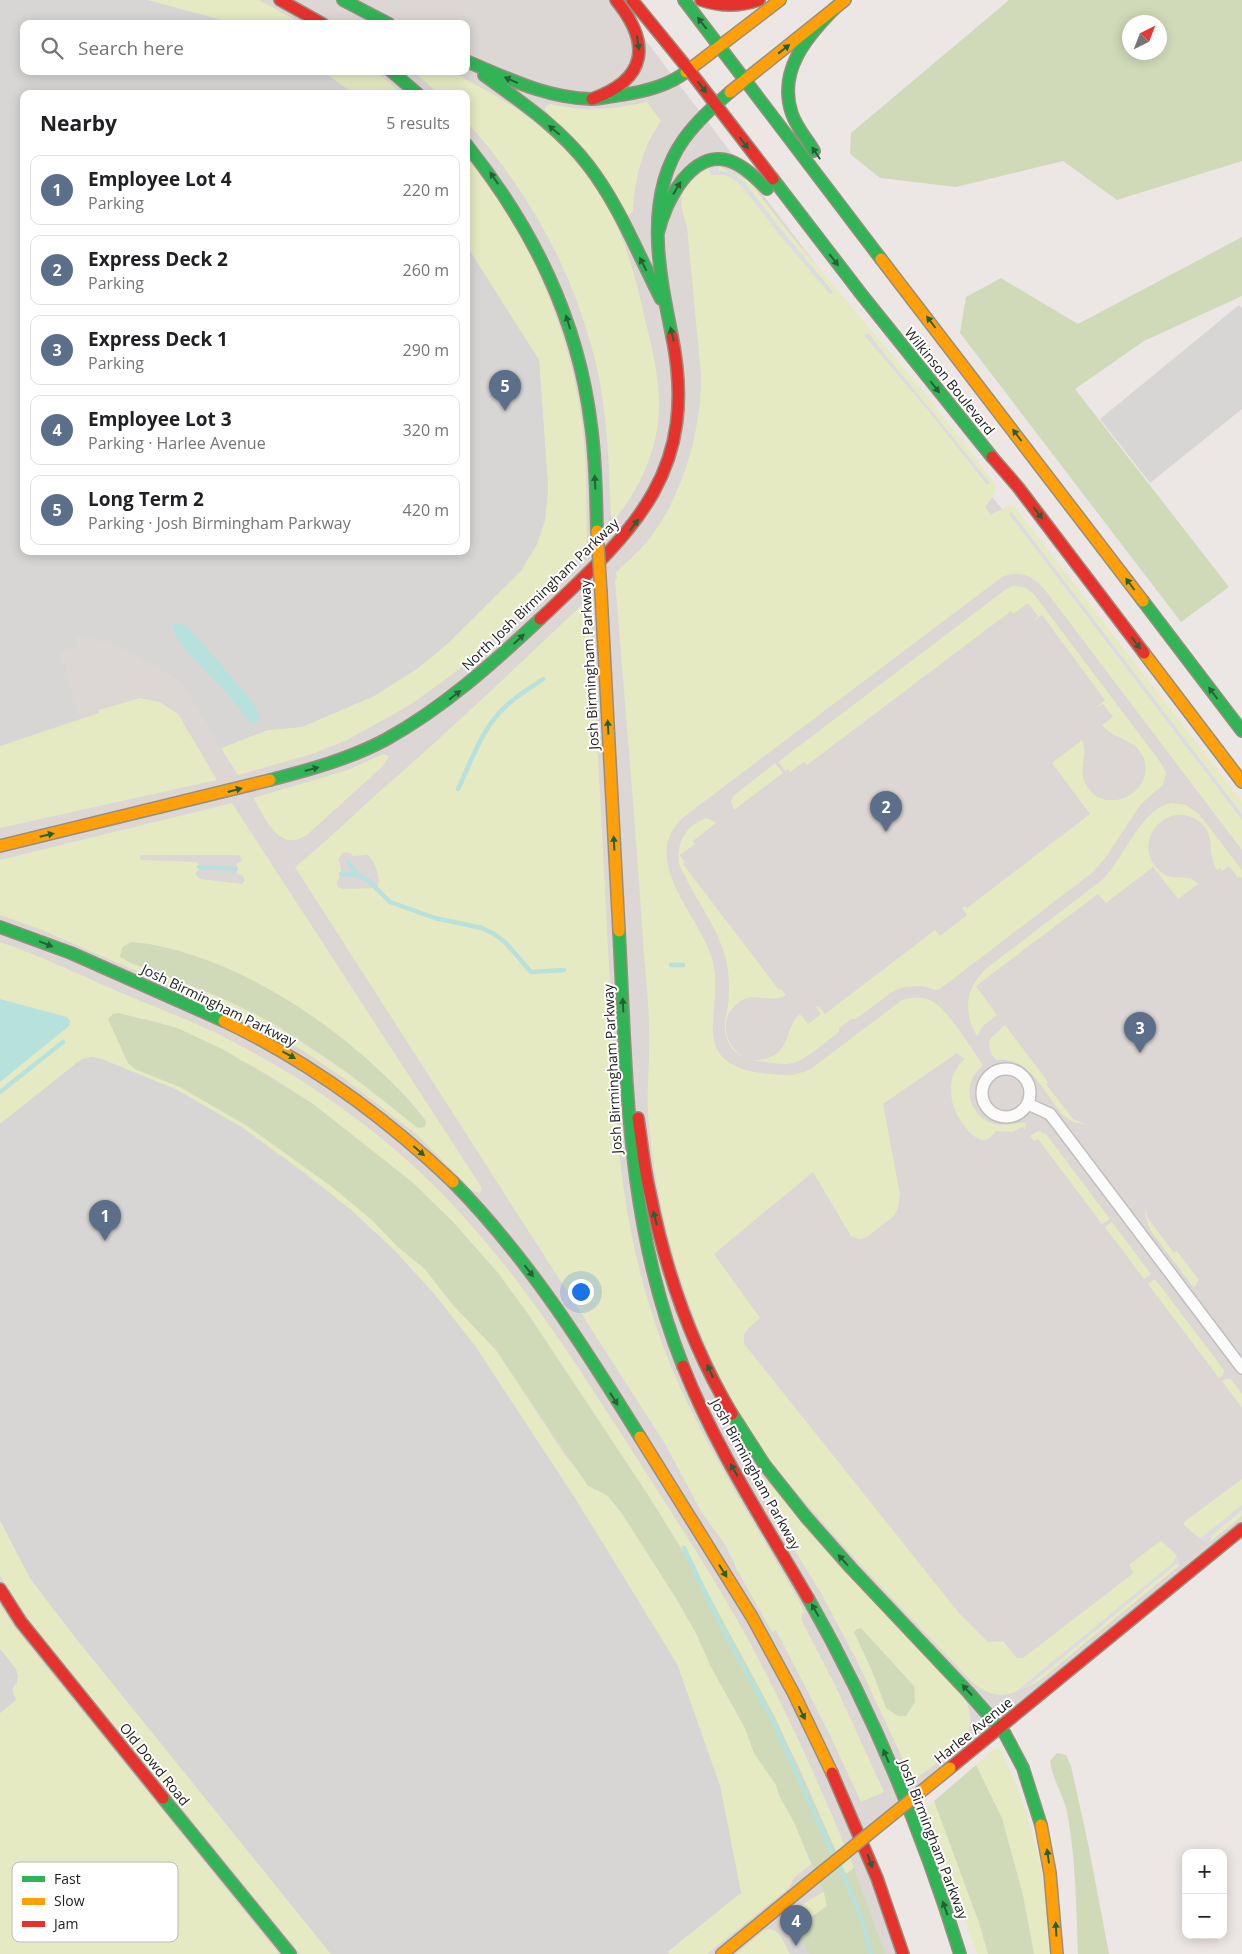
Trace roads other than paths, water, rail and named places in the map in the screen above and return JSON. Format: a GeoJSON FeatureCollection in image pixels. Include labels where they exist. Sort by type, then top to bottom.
{"type":"FeatureCollection","features":[{"type":"Feature","properties":{"kind":"main road"},"geometry":{"type":"LineString","coordinates":[[280,0],[316,20]]}},
{"type":"Feature","properties":{"kind":"main road"},"geometry":{"type":"LineString","coordinates":[[343,0],[381,20]]}},
{"type":"Feature","properties":{"kind":"main road"},"geometry":{"type":"LineString","coordinates":[[592,99],[605,94],[624,82],[632,73],[638,59],[640,47],[638,37],[632,23],[616,0]]}},
{"type":"Feature","properties":{"kind":"main road","name":"Wilkinson Boulevard"},"geometry":{"type":"LineString","coordinates":[[632,0],[689,70],[804,222],[965,424],[1018,487],[1242,782]]}},
{"type":"Feature","properties":{"kind":"main road","name":"Wilkinson Boulevard"},"geometry":{"type":"LineString","coordinates":[[684,0],[1242,731]]}},
{"type":"Feature","properties":{"kind":"main road"},"geometry":{"type":"LineString","coordinates":[[701,0],[716,5],[742,6],[759,0]]}},
{"type":"Feature","properties":{"kind":"main road"},"geometry":{"type":"LineString","coordinates":[[470,63],[540,92],[572,98],[592,99],[619,96],[650,89],[676,78],[780,0]]}},
{"type":"Feature","properties":{"kind":"main road"},"geometry":{"type":"LineString","coordinates":[[835,196],[834,185],[791,113],[788,85],[790,71],[800,49],[817,27],[840,4]]}},
{"type":"Feature","properties":{"kind":"main road","name":"North Josh Birmingham Parkway"},"geometry":{"type":"LineString","coordinates":[[0,846],[206,797],[331,764],[384,740],[444,703],[483,672],[601,561],[635,525],[656,490],[671,452],[679,411],[678,361],[665,308],[658,233],[659,205],[662,189],[673,158],[693,127],[715,104],[840,4]]}},
{"type":"Feature","properties":{"kind":"main road"},"geometry":{"type":"LineString","coordinates":[[470,64],[532,111],[563,138],[587,164],[606,192],[665,308]]}},
{"type":"Feature","properties":{"kind":"main road"},"geometry":{"type":"LineString","coordinates":[[396,75],[413,90]]}},
{"type":"Feature","properties":{"kind":"main road","name":"Josh Birmingham Parkway"},"geometry":{"type":"LineString","coordinates":[[470,148],[491,172],[520,217],[545,262],[564,310],[579,361],[589,411],[634,1184],[656,1286],[680,1360],[701,1408],[720,1446],[832,1641],[878,1738],[915,1827],[950,1920],[960,1954]]}},
{"type":"Feature","properties":{"kind":"main road"},"geometry":{"type":"LineString","coordinates":[[658,233],[664,214],[684,178],[698,164],[713,160],[727,160],[741,165],[791,215],[804,222]]}},
{"type":"Feature","properties":{"kind":"main road","name":"Josh Birmingham Parkway"},"geometry":{"type":"LineString","coordinates":[[0,927],[18,932],[66,952],[208,1014],[253,1035],[299,1061],[378,1116],[424,1155],[463,1193],[498,1232],[560,1313],[698,1530],[775,1657],[866,1851],[903,1954]]}},
{"type":"Feature","properties":{"kind":"main road"},"geometry":{"type":"LineString","coordinates":[[625,1054],[643,1143],[651,1201],[668,1266],[687,1322],[714,1380],[744,1435],[781,1488],[831,1546],[1000,1727],[1011,1742],[1038,1810],[1047,1848],[1054,1904],[1057,1954]]}},
{"type":"Feature","properties":{"kind":"main road","name":"Harlee Avenue"},"geometry":{"type":"LineString","coordinates":[[722,1954],[1242,1529]]}},
{"type":"Feature","properties":{"kind":"main road","name":"Old Dowd Road"},"geometry":{"type":"LineString","coordinates":[[0,1590],[22,1622],[290,1954]]}},
{"type":"Feature","properties":{"kind":"street"},"geometry":{"type":"LineString","coordinates":[[1002,1069],[1017,1071],[1028,1082],[1030,1097],[1028,1104],[1023,1111],[1008,1118],[992,1113],[983,1099],[984,1083],[994,1072],[1002,1069]]}},
{"type":"Feature","properties":{"kind":"street"},"geometry":{"type":"LineString","coordinates":[[1028,1104],[1050,1114],[1242,1368]]}},
{"type":"Feature","properties":{"kind":"water"},"geometry":{"type":"Polygon","coordinates":[[[174,622],[187,626],[230,675],[250,699],[259,713],[260,720],[253,723],[249,721],[230,697],[188,652],[175,633],[172,625],[174,622]]]}},
{"type":"Feature","properties":{"kind":"water"},"geometry":{"type":"Polygon","coordinates":[[[0,999],[67,1017],[70,1021],[69,1026],[0,1082],[0,999]]]}},
{"type":"Feature","properties":{"kind":"waterway"},"geometry":{"type":"LineString","coordinates":[[458,789],[483,735],[497,715],[514,699],[543,679]]}},
{"type":"Feature","properties":{"kind":"waterway"},"geometry":{"type":"LineString","coordinates":[[348,862],[358,875]]}},
{"type":"Feature","properties":{"kind":"waterway"},"geometry":{"type":"LineString","coordinates":[[199,867],[236,869]]}},
{"type":"Feature","properties":{"kind":"waterway"},"geometry":{"type":"LineString","coordinates":[[341,874],[358,875],[369,881],[390,902],[435,918],[482,928],[494,934],[505,942],[531,972],[564,970]]}},
{"type":"Feature","properties":{"kind":"waterway"},"geometry":{"type":"LineString","coordinates":[[671,965],[683,965]]}},
{"type":"Feature","properties":{"kind":"waterway"},"geometry":{"type":"LineString","coordinates":[[0,1092],[63,1042]]}},
{"type":"Feature","properties":{"kind":"waterway"},"geometry":{"type":"LineString","coordinates":[[684,1548],[719,1622],[773,1721],[834,1857]]}},
{"type":"Feature","properties":{"kind":"waterway"},"geometry":{"type":"LineString","coordinates":[[838,1864],[861,1916],[871,1954]]}},
{"type":"Feature","properties":{"kind":"place","name":"Long Term 2"},"geometry":{"type":"Point","coordinates":[505,411]}},
{"type":"Feature","properties":{"kind":"place","name":"Express Deck 2"},"geometry":{"type":"Point","coordinates":[886,832]}},
{"type":"Feature","properties":{"kind":"place","name":"Express Deck 1"},"geometry":{"type":"Point","coordinates":[1140,1053]}},
{"type":"Feature","properties":{"kind":"place","name":"Employee Lot 4"},"geometry":{"type":"Point","coordinates":[105,1241]}},
{"type":"Feature","properties":{"kind":"place","name":"Employee Lot 3"},"geometry":{"type":"Point","coordinates":[796,1946]}}]}
